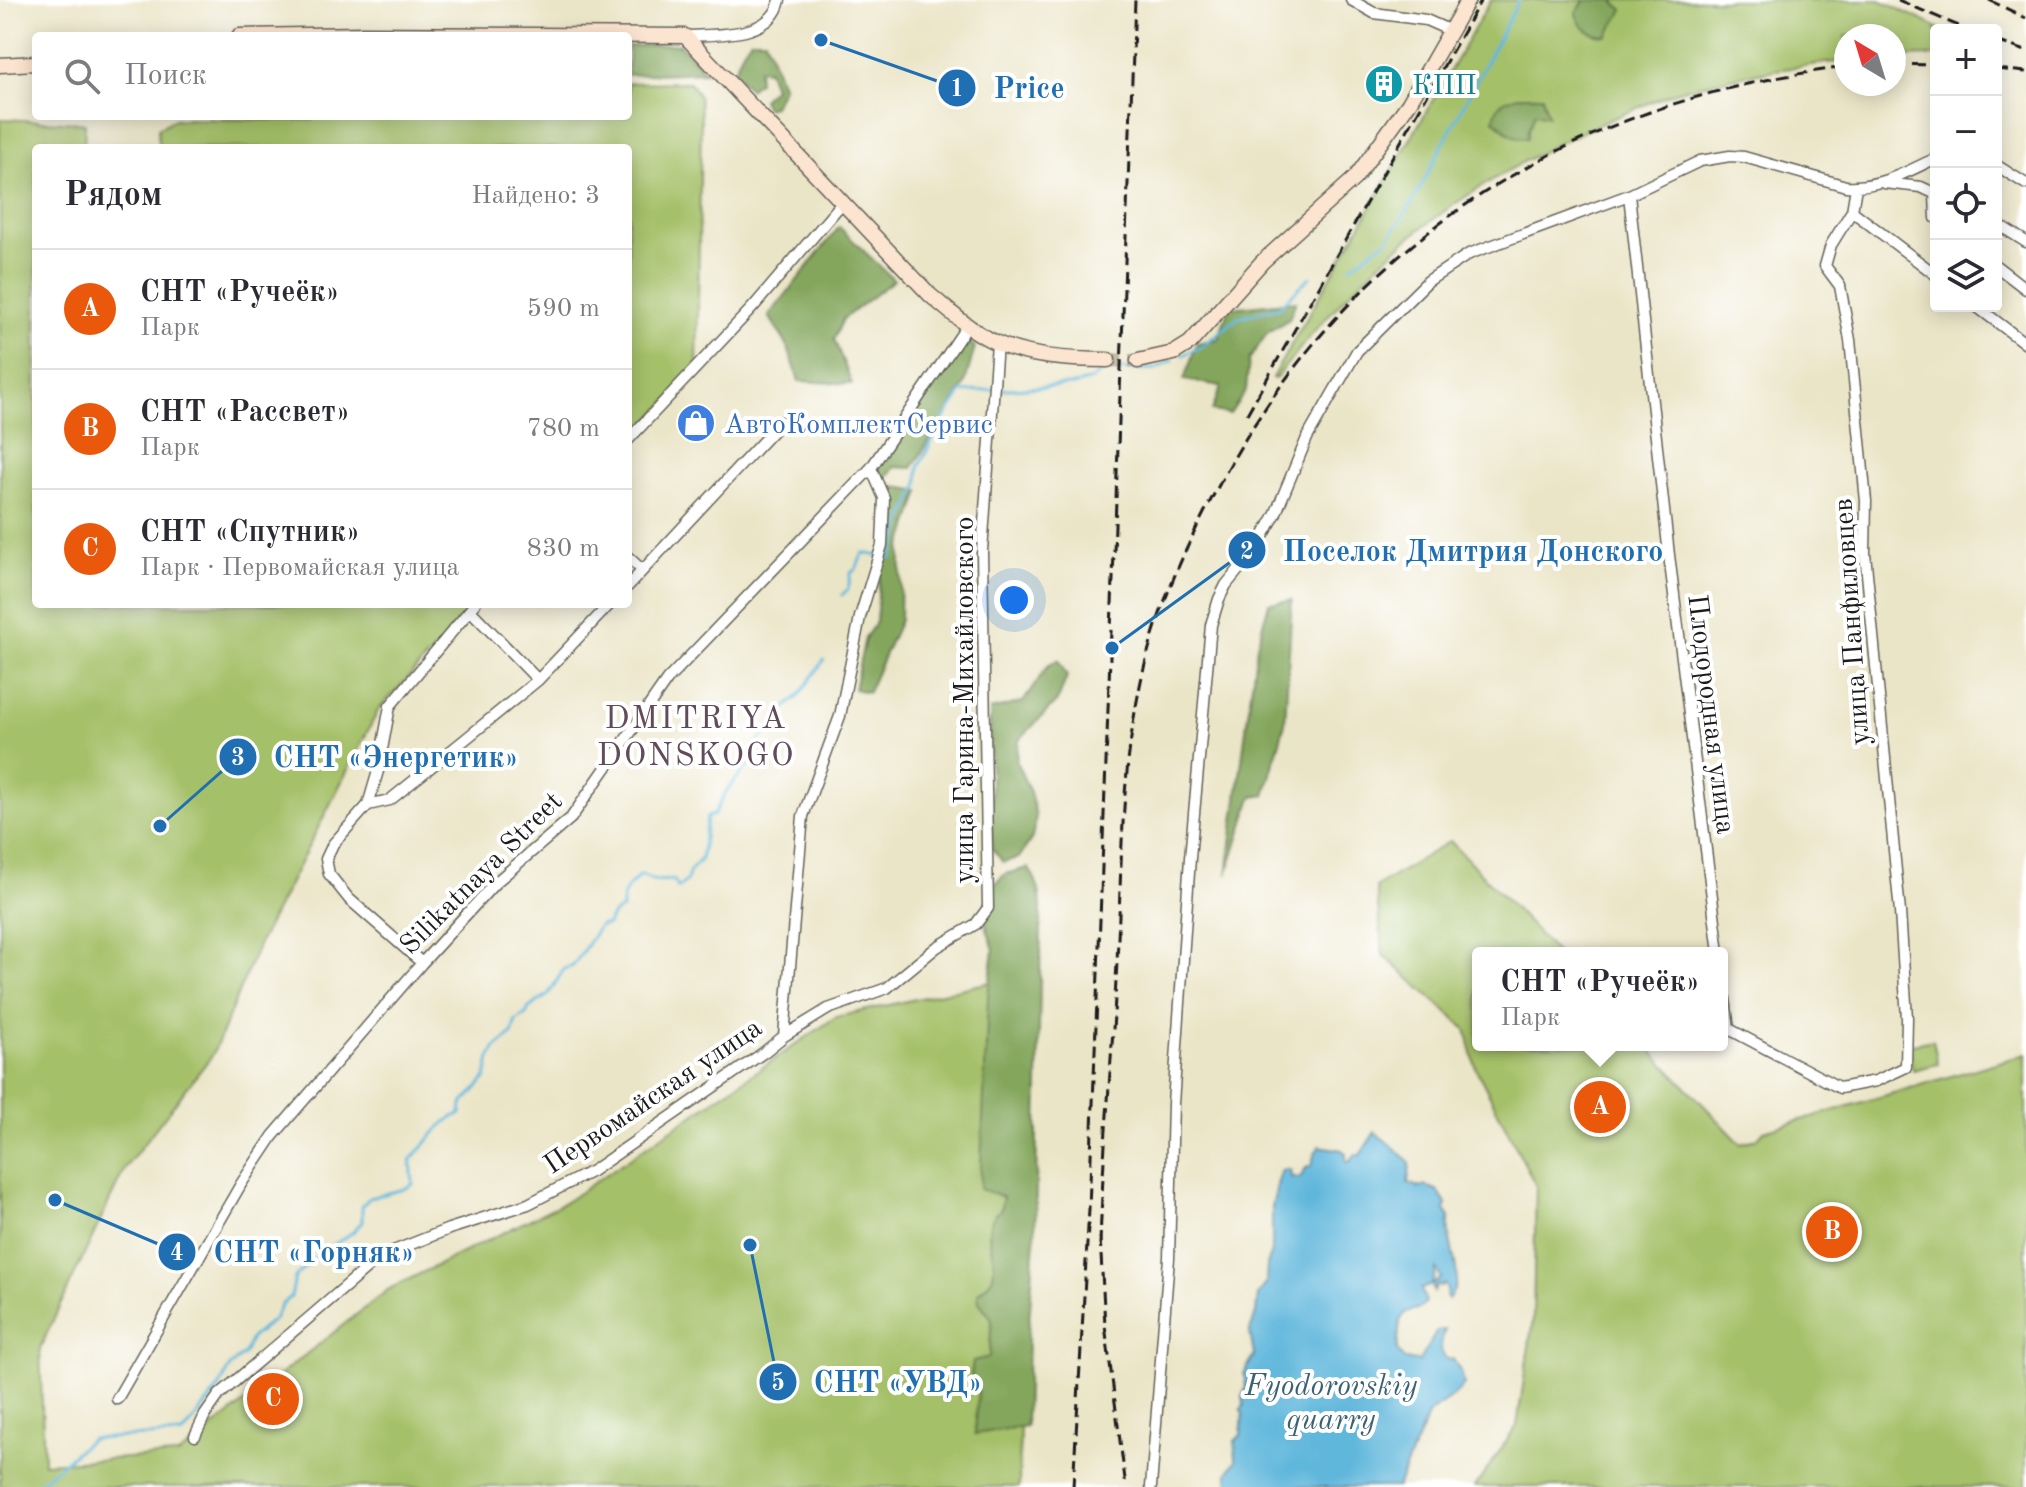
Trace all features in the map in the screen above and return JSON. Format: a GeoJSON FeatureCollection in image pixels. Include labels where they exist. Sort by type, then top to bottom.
{"type":"FeatureCollection","features":[{"type":"Feature","properties":{"kind":"street"},"geometry":{"type":"LineString","coordinates":[[632,36],[685,36],[753,29],[776,12],[780,0]]}},
{"type":"Feature","properties":{"kind":"street"},"geometry":{"type":"LineString","coordinates":[[1351,0],[1374,13],[1426,20],[1451,31]]}},
{"type":"Feature","properties":{"kind":"street"},"geometry":{"type":"LineString","coordinates":[[1138,361],[1174,353],[1190,343],[1262,262],[1355,178],[1409,103],[1468,0]]}},
{"type":"Feature","properties":{"kind":"street"},"geometry":{"type":"LineString","coordinates":[[685,36],[931,296],[967,326],[997,343],[1053,357],[1108,360]]}},
{"type":"Feature","properties":{"kind":"street"},"geometry":{"type":"LineString","coordinates":[[0,65],[32,63]]}},
{"type":"Feature","properties":{"kind":"street"},"geometry":{"type":"LineString","coordinates":[[1151,1487],[1169,1258],[1173,1104],[1190,858],[1211,625],[1226,585],[1257,547],[1275,515],[1307,438],[1357,351],[1428,281],[1469,254],[1629,195],[1700,161],[1744,157],[1856,187],[1882,182],[1930,161]]}},
{"type":"Feature","properties":{"kind":"street"},"geometry":{"type":"LineString","coordinates":[[2001,168],[2026,184]]}},
{"type":"Feature","properties":{"kind":"street"},"geometry":{"type":"LineString","coordinates":[[1882,182],[1921,187],[1930,192]]}},
{"type":"Feature","properties":{"kind":"street","name":"улица Панфиловцев"},"geometry":{"type":"LineString","coordinates":[[1728,1022],[1729,1029],[1840,1088],[1876,1081],[1906,1067],[1907,1018],[1900,912],[1865,553],[1866,501],[1851,354],[1840,286],[1825,266],[1831,245],[1852,211],[1856,187]]}},
{"type":"Feature","properties":{"kind":"street","name":"Плодородная улица"},"geometry":{"type":"LineString","coordinates":[[1629,195],[1669,555],[1718,947]]}},
{"type":"Feature","properties":{"kind":"street"},"geometry":{"type":"LineString","coordinates":[[632,436],[754,306],[842,203]]}},
{"type":"Feature","properties":{"kind":"street"},"geometry":{"type":"LineString","coordinates":[[1852,211],[1930,270]]}},
{"type":"Feature","properties":{"kind":"street"},"geometry":{"type":"LineString","coordinates":[[2002,227],[2026,242]]}},
{"type":"Feature","properties":{"kind":"street"},"geometry":{"type":"LineString","coordinates":[[2002,271],[2026,289]]}},
{"type":"Feature","properties":{"kind":"street"},"geometry":{"type":"LineString","coordinates":[[1984,312],[2026,344]]}},
{"type":"Feature","properties":{"kind":"street","name":"Silikatnaya Street"},"geometry":{"type":"LineString","coordinates":[[117,1399],[241,1184],[273,1136],[495,883],[571,818],[667,680],[871,468],[967,326]]}},
{"type":"Feature","properties":{"kind":"street","name":"улица Гарина-Михайловского"},"geometry":{"type":"LineString","coordinates":[[784,1036],[828,1009],[887,988],[937,947],[976,924],[988,908],[982,551],[997,343]]}},
{"type":"Feature","properties":{"kind":"street"},"geometry":{"type":"LineString","coordinates":[[632,581],[781,422]]}},
{"type":"Feature","properties":{"kind":"street","name":"Первомайская улица"},"geometry":{"type":"LineString","coordinates":[[195,1436],[219,1395],[381,1256],[449,1229],[528,1204],[592,1171],[784,1036],[803,816],[840,716],[860,617],[882,545],[884,498],[871,468]]}},
{"type":"Feature","properties":{"kind":"street"},"geometry":{"type":"LineString","coordinates":[[632,561],[642,570]]}},
{"type":"Feature","properties":{"kind":"street"},"geometry":{"type":"LineString","coordinates":[[422,963],[349,899],[329,874],[326,859],[333,844],[368,805],[390,706],[472,608]]}},
{"type":"Feature","properties":{"kind":"street"},"geometry":{"type":"LineString","coordinates":[[474,608],[538,680]]}},
{"type":"Feature","properties":{"kind":"street"},"geometry":{"type":"LineString","coordinates":[[368,805],[390,800],[538,680],[606,608]]}},
{"type":"Feature","properties":{"kind":"green space"},"geometry":{"type":"Polygon","coordinates":[[[1491,0],[1585,0],[1576,13],[1588,30],[1602,36],[1608,36],[1616,1],[1613,0],[1880,0],[1930,24],[1930,56],[1906,57],[1906,24],[1834,24],[1834,62],[1725,79],[1685,89],[1558,143],[1461,200],[1402,244],[1349,293],[1275,379],[1272,378],[1491,0]],[[1518,96],[1494,119],[1501,126],[1528,130],[1535,112],[1547,115],[1528,98],[1518,96]]]}},
{"type":"Feature","properties":{"kind":"green space"},"geometry":{"type":"Polygon","coordinates":[[[1585,0],[1613,0],[1623,10],[1607,36],[1591,33],[1580,23],[1576,13],[1585,0]]]}},
{"type":"Feature","properties":{"kind":"green space"},"geometry":{"type":"Polygon","coordinates":[[[751,39],[765,39],[783,88],[773,106],[766,108],[762,99],[774,88],[768,70],[759,69],[758,82],[749,89],[734,71],[751,39]]]}},
{"type":"Feature","properties":{"kind":"green space"},"geometry":{"type":"Polygon","coordinates":[[[679,44],[706,72],[632,75],[632,46],[679,44]]]}},
{"type":"Feature","properties":{"kind":"green space"},"geometry":{"type":"Polygon","coordinates":[[[690,82],[699,97],[701,117],[697,370],[632,439],[632,144],[158,144],[158,128],[173,120],[632,120],[632,83],[690,82]]]}},
{"type":"Feature","properties":{"kind":"green space"},"geometry":{"type":"Polygon","coordinates":[[[1518,96],[1542,96],[1548,116],[1535,113],[1528,138],[1513,136],[1494,119],[1502,103],[1518,96]]]}},
{"type":"Feature","properties":{"kind":"green space"},"geometry":{"type":"Polygon","coordinates":[[[0,119],[85,123],[84,144],[32,144],[32,608],[473,608],[379,709],[259,943],[213,1054],[125,1168],[40,1348],[44,1463],[178,1455],[389,1289],[567,1201],[836,1017],[1026,974],[1019,1487],[0,1487],[0,119]]]}},
{"type":"Feature","properties":{"kind":"green space"},"geometry":{"type":"Polygon","coordinates":[[[839,227],[894,280],[843,319],[834,339],[852,384],[799,381],[787,345],[769,316],[839,227]]]}},
{"type":"Feature","properties":{"kind":"green space"},"geometry":{"type":"Polygon","coordinates":[[[1296,301],[1289,319],[1268,332],[1249,360],[1246,390],[1230,414],[1212,411],[1221,386],[1184,380],[1197,343],[1218,339],[1229,308],[1296,301]]]}},
{"type":"Feature","properties":{"kind":"green space"},"geometry":{"type":"Polygon","coordinates":[[[964,337],[975,347],[964,386],[912,468],[895,467],[882,481],[877,465],[964,337]]]}},
{"type":"Feature","properties":{"kind":"green space"},"geometry":{"type":"Polygon","coordinates":[[[897,487],[920,491],[901,549],[900,620],[868,692],[854,689],[865,638],[876,622],[891,500],[897,487]]]}},
{"type":"Feature","properties":{"kind":"green space"},"geometry":{"type":"Polygon","coordinates":[[[1292,600],[1285,723],[1265,795],[1252,797],[1227,875],[1257,645],[1269,603],[1292,600]]]}},
{"type":"Feature","properties":{"kind":"green space"},"geometry":{"type":"Polygon","coordinates":[[[1058,660],[1067,676],[1058,700],[1019,740],[1016,761],[1030,792],[1036,816],[1032,838],[1019,858],[1003,862],[992,849],[990,710],[1023,702],[1048,666],[1058,660]]]}},
{"type":"Feature","properties":{"kind":"green space"},"geometry":{"type":"Polygon","coordinates":[[[1450,841],[1551,947],[1472,947],[1472,1051],[1652,1051],[1741,1144],[1758,1138],[1764,1131],[2026,1054],[2026,1487],[1475,1487],[1517,1426],[1533,1320],[1536,1186],[1476,1069],[1466,1029],[1383,955],[1376,887],[1450,841]]]}},
{"type":"Feature","properties":{"kind":"green space"},"geometry":{"type":"Polygon","coordinates":[[[1028,868],[1039,889],[1041,921],[1035,1241],[1028,1335],[1026,1426],[975,1434],[978,1390],[971,1376],[973,1361],[989,1357],[992,1319],[979,1302],[978,1293],[992,1278],[994,1260],[990,1225],[1001,1209],[1003,1197],[980,1189],[988,996],[994,950],[985,922],[993,904],[993,886],[1005,874],[1028,868]]]}},
{"type":"Feature","properties":{"kind":"green space"},"geometry":{"type":"Polygon","coordinates":[[[1933,1040],[1938,1064],[1913,1070],[1908,1045],[1933,1040]]]}},
{"type":"Feature","properties":{"kind":"water","name":"Fyodorovskiy quarry"},"geometry":{"type":"Polygon","coordinates":[[[1375,1132],[1410,1163],[1408,1183],[1437,1190],[1446,1204],[1456,1269],[1454,1290],[1448,1299],[1444,1284],[1441,1287],[1437,1285],[1434,1292],[1432,1285],[1421,1289],[1426,1302],[1420,1308],[1406,1312],[1400,1321],[1397,1350],[1405,1360],[1420,1361],[1437,1331],[1445,1330],[1442,1352],[1447,1359],[1453,1359],[1462,1374],[1464,1385],[1429,1413],[1397,1487],[1232,1487],[1228,1472],[1236,1460],[1235,1441],[1241,1435],[1241,1410],[1246,1387],[1244,1374],[1254,1355],[1250,1332],[1258,1295],[1266,1284],[1267,1265],[1272,1251],[1272,1207],[1280,1173],[1290,1169],[1291,1177],[1300,1178],[1311,1166],[1320,1146],[1342,1150],[1346,1154],[1346,1162],[1349,1162],[1356,1154],[1360,1155],[1375,1132]],[[1436,1269],[1432,1285],[1441,1278],[1436,1269]]]}},
{"type":"Feature","properties":{"kind":"waterway"},"geometry":{"type":"LineString","coordinates":[[1351,266],[1387,240],[1411,205],[1519,0]]}},
{"type":"Feature","properties":{"kind":"waterway"},"geometry":{"type":"LineString","coordinates":[[1183,355],[1201,347],[1239,317],[1279,307],[1310,277]]}},
{"type":"Feature","properties":{"kind":"waterway"},"geometry":{"type":"LineString","coordinates":[[842,595],[848,589],[851,573],[863,553],[891,558],[918,486],[919,466],[941,423],[962,392],[1073,385],[1091,380],[1103,370],[1155,369],[1173,360]]}},
{"type":"Feature","properties":{"kind":"waterway"},"geometry":{"type":"LineString","coordinates":[[35,1487],[91,1439],[183,1434],[219,1388],[230,1366],[244,1354],[251,1338],[274,1319],[281,1305],[291,1297],[295,1277],[317,1256],[353,1232],[362,1222],[362,1206],[369,1198],[413,1184],[411,1160],[440,1127],[461,1114],[462,1105],[486,1078],[496,1047],[512,1034],[516,1020],[548,995],[564,969],[573,966],[600,925],[607,925],[613,914],[622,909],[624,894],[629,886],[641,875],[655,881],[674,880],[678,888],[687,880],[690,871],[701,859],[707,817],[714,815],[727,790],[753,760],[754,748],[783,710],[798,697],[824,660]]}},
{"type":"Feature","properties":{"kind":"tunnel"},"geometry":{"type":"LineString","coordinates":[[1108,360],[1138,361]]}},
{"type":"Feature","properties":{"kind":"railway"},"geometry":{"type":"LineString","coordinates":[[1073,1487],[1089,1209],[1135,0]]}},
{"type":"Feature","properties":{"kind":"railway"},"geometry":{"type":"LineString","coordinates":[[1247,414],[1481,0]]}},
{"type":"Feature","properties":{"kind":"railway"},"geometry":{"type":"LineString","coordinates":[[1898,0],[1954,24]]}},
{"type":"Feature","properties":{"kind":"railway"},"geometry":{"type":"LineString","coordinates":[[1989,0],[2026,18]]}},
{"type":"Feature","properties":{"kind":"railway"},"geometry":{"type":"LineString","coordinates":[[2002,43],[2026,51]]}},
{"type":"Feature","properties":{"kind":"railway"},"geometry":{"type":"LineString","coordinates":[[1906,64],[1930,65]]}},
{"type":"Feature","properties":{"kind":"railway"},"geometry":{"type":"LineString","coordinates":[[1100,1245],[1124,810],[1130,746],[1141,681],[1163,605],[1183,556],[1219,485],[1272,398],[1334,321],[1403,253],[1479,196],[1562,149],[1651,112],[1746,84],[1834,69]]}},
{"type":"Feature","properties":{"kind":"railway"},"geometry":{"type":"LineString","coordinates":[[2002,70],[2026,72]]}},
{"type":"Feature","properties":{"kind":"railway"},"geometry":{"type":"LineString","coordinates":[[1100,1237],[1105,1325],[1126,1487]]}},
{"type":"Feature","properties":{"kind":"place","name":"Price"},"geometry":{"type":"Point","coordinates":[821,40]}},
{"type":"Feature","properties":{"kind":"place","name":"КПП"},"geometry":{"type":"Point","coordinates":[1384,84]}},
{"type":"Feature","properties":{"kind":"place","name":"АвтоКомплектСервис"},"geometry":{"type":"Point","coordinates":[696,423]}},
{"type":"Feature","properties":{"kind":"place","name":"Поселок Дмитрия Донского"},"geometry":{"type":"Point","coordinates":[1112,648]}},
{"type":"Feature","properties":{"kind":"place","name":"СНТ «Энергетик»"},"geometry":{"type":"Point","coordinates":[160,826]}},
{"type":"Feature","properties":{"kind":"place","name":"СНТ «Ручеёк»"},"geometry":{"type":"Point","coordinates":[1600,1107]}},
{"type":"Feature","properties":{"kind":"place","name":"СНТ «Горняк»"},"geometry":{"type":"Point","coordinates":[55,1200]}},
{"type":"Feature","properties":{"kind":"place","name":"СНТ «Рассвет»"},"geometry":{"type":"Point","coordinates":[1832,1232]}},
{"type":"Feature","properties":{"kind":"place","name":"СНТ «УВД»"},"geometry":{"type":"Point","coordinates":[750,1245]}},
{"type":"Feature","properties":{"kind":"place","name":"СНТ «Спутник»"},"geometry":{"type":"Point","coordinates":[273,1399]}},
{"type":"Feature","properties":{"kind":"district","name":"DMITRIYA DONSKOGO"},"geometry":{"type":"Point","coordinates":[696,736]}}]}
